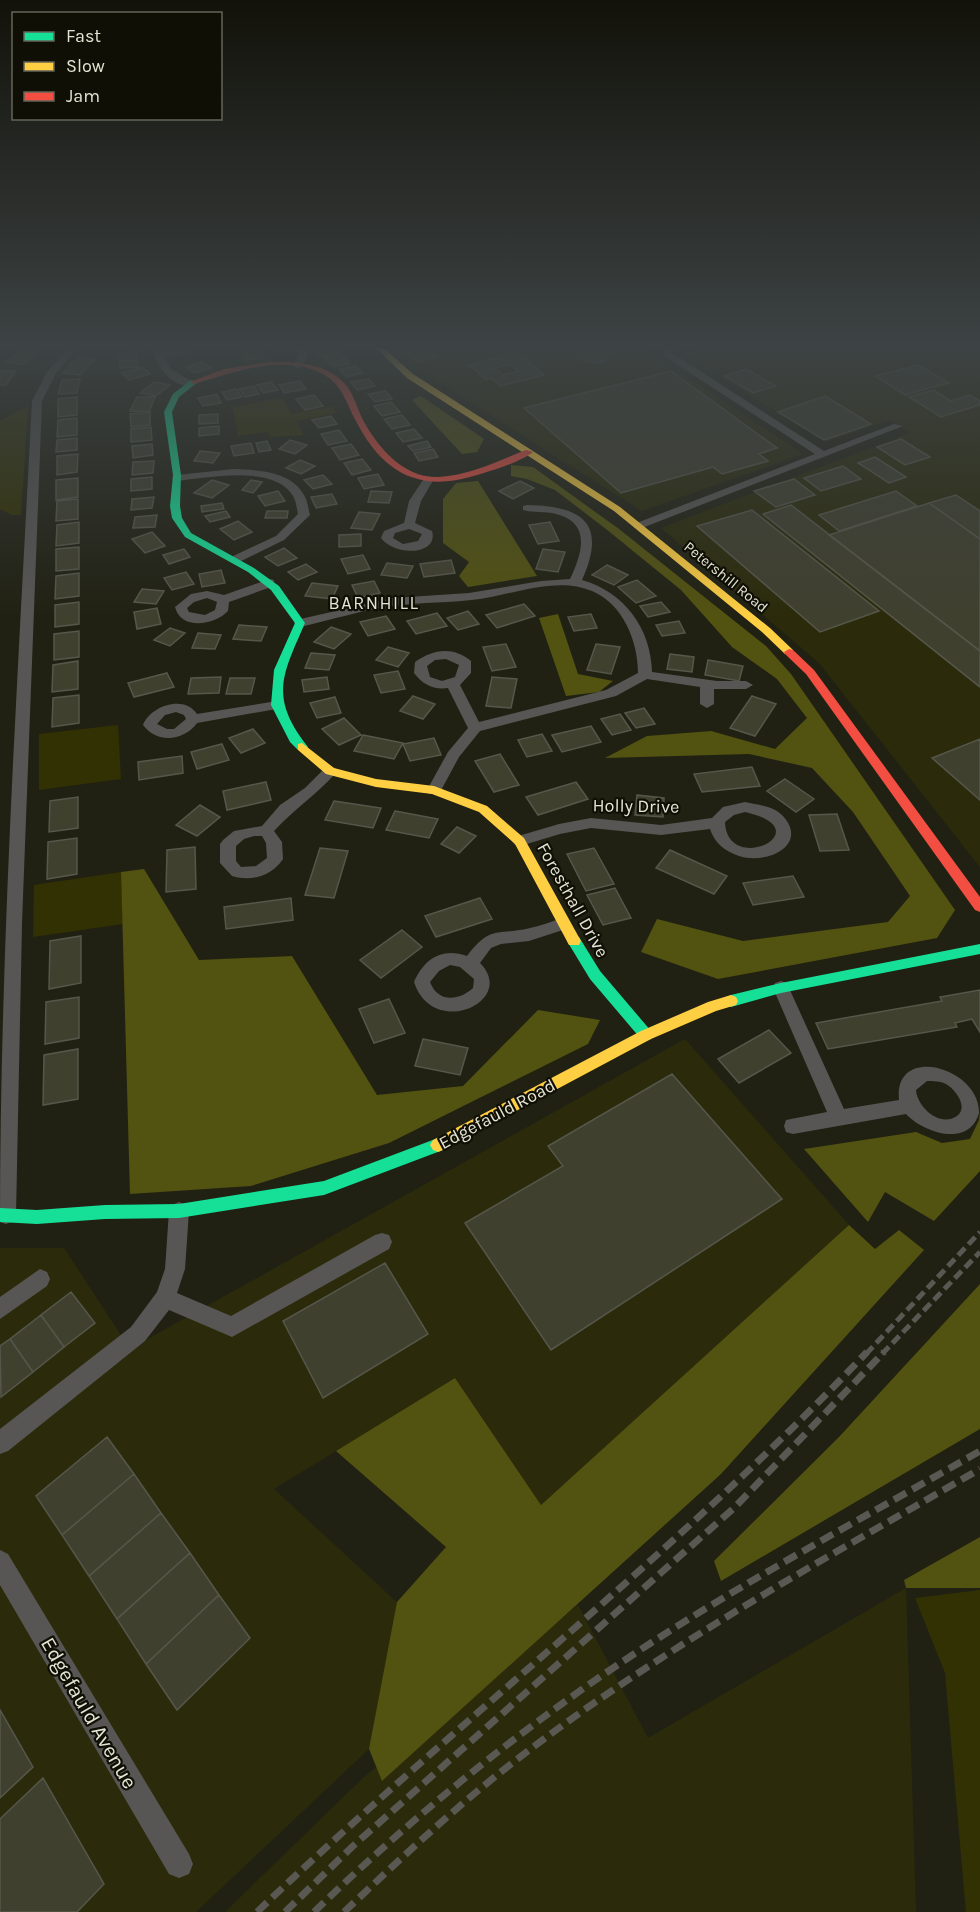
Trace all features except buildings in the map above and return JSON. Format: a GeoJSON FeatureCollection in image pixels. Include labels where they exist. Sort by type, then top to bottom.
{"type":"FeatureCollection","features":[{"type":"Feature","properties":{"kind":"street"},"geometry":{"type":"LineString","coordinates":[[3,1215],[7,922],[36,437]]}},
{"type":"Feature","properties":{"kind":"street"},"geometry":{"type":"LineString","coordinates":[[171,437],[177,478],[176,515],[186,534],[235,560],[270,583],[291,604],[300,623],[279,670],[277,705],[193,719]]}},
{"type":"Feature","properties":{"kind":"street"},"geometry":{"type":"LineString","coordinates":[[372,437],[391,460],[407,474],[429,479],[464,477],[529,452]]}},
{"type":"Feature","properties":{"kind":"street","name":"Petershill Road"},"geometry":{"type":"LineString","coordinates":[[506,437],[617,509],[766,630],[810,672],[980,907]]}},
{"type":"Feature","properties":{"kind":"street"},"geometry":{"type":"LineString","coordinates":[[796,437],[824,455]]}},
{"type":"Feature","properties":{"kind":"street"},"geometry":{"type":"LineString","coordinates":[[638,526],[869,437]]}},
{"type":"Feature","properties":{"kind":"street"},"geometry":{"type":"LineString","coordinates":[[177,478],[224,473],[275,475],[293,485],[303,502],[304,515],[280,538],[235,560]]}},
{"type":"Feature","properties":{"kind":"street"},"geometry":{"type":"LineString","coordinates":[[409,525],[415,501],[429,479]]}},
{"type":"Feature","properties":{"kind":"street"},"geometry":{"type":"LineString","coordinates":[[528,508],[551,504],[575,516],[587,532],[587,552],[575,582]]}},
{"type":"Feature","properties":{"kind":"street"},"geometry":{"type":"LineString","coordinates":[[300,623],[382,604],[482,595],[531,585],[575,582],[606,592],[621,606],[645,646],[645,675]]}},
{"type":"Feature","properties":{"kind":"street"},"geometry":{"type":"LineString","coordinates":[[223,600],[270,583]]}},
{"type":"Feature","properties":{"kind":"street"},"geometry":{"type":"LineString","coordinates":[[434,790],[453,755],[475,728],[611,693],[645,675],[707,684],[746,685]]}},
{"type":"Feature","properties":{"kind":"street"},"geometry":{"type":"LineString","coordinates":[[453,684],[475,728]]}},
{"type":"Feature","properties":{"kind":"street"},"geometry":{"type":"LineString","coordinates":[[707,684],[707,704]]}},
{"type":"Feature","properties":{"kind":"street","name":"Foresthall Drive"},"geometry":{"type":"LineString","coordinates":[[277,705],[296,742],[330,771],[376,783],[434,790],[483,809],[520,841],[563,924],[595,975],[646,1035]]}},
{"type":"Feature","properties":{"kind":"street"},"geometry":{"type":"LineString","coordinates":[[266,831],[285,809],[310,792],[330,771]]}},
{"type":"Feature","properties":{"kind":"street","name":"Holly Drive"},"geometry":{"type":"LineString","coordinates":[[520,841],[559,829],[591,823],[661,830],[717,824]]}},
{"type":"Feature","properties":{"kind":"street"},"geometry":{"type":"LineString","coordinates":[[471,963],[485,944],[499,938],[529,935],[563,924]]}},
{"type":"Feature","properties":{"kind":"street","name":"Edgefauld Road"},"geometry":{"type":"LineString","coordinates":[[3,1215],[37,1217],[105,1212],[179,1211],[324,1188],[439,1145],[646,1035],[713,1006],[781,988],[980,949]]}},
{"type":"Feature","properties":{"kind":"street"},"geometry":{"type":"LineString","coordinates":[[781,988],[839,1118]]}},
{"type":"Feature","properties":{"kind":"street"},"geometry":{"type":"LineString","coordinates":[[793,1126],[909,1106]]}},
{"type":"Feature","properties":{"kind":"street"},"geometry":{"type":"LineString","coordinates":[[0,1443],[138,1334],[165,1298],[175,1269],[179,1211]]}},
{"type":"Feature","properties":{"kind":"street"},"geometry":{"type":"LineString","coordinates":[[165,1298],[232,1326],[382,1242]]}},
{"type":"Feature","properties":{"kind":"street"},"geometry":{"type":"LineString","coordinates":[[0,1309],[40,1279]]}},
{"type":"Feature","properties":{"kind":"street","name":"Edgefauld Avenue"},"geometry":{"type":"LineString","coordinates":[[0,1562],[179,1864]]}},
{"type":"Feature","properties":{"kind":"shaded area"},"geometry":{"type":"Polygon","coordinates":[[[0,437],[26,437],[21,515],[12,515],[0,509],[0,437]]]}},
{"type":"Feature","properties":{"kind":"shaded area"},"geometry":{"type":"Polygon","coordinates":[[[446,437],[484,439],[477,452],[462,454],[446,437]]]}},
{"type":"Feature","properties":{"kind":"shaded area"},"geometry":{"type":"Polygon","coordinates":[[[525,437],[778,437],[803,454],[642,511],[525,437]]]}},
{"type":"Feature","properties":{"kind":"shaded area"},"geometry":{"type":"Polygon","coordinates":[[[818,437],[840,437],[826,442],[818,437]]]}},
{"type":"Feature","properties":{"kind":"shaded area"},"geometry":{"type":"Polygon","coordinates":[[[899,437],[980,437],[980,867],[819,663],[661,528],[899,437]]]}},
{"type":"Feature","properties":{"kind":"shaded area"},"geometry":{"type":"Polygon","coordinates":[[[511,465],[533,467],[619,529],[766,646],[791,674],[955,910],[937,938],[718,979],[641,952],[657,919],[743,941],[888,922],[910,896],[853,812],[812,768],[749,754],[605,758],[647,736],[711,731],[775,749],[807,718],[777,679],[732,647],[681,590],[555,490],[527,479],[511,476],[511,465]]]}},
{"type":"Feature","properties":{"kind":"shaded area"},"geometry":{"type":"Polygon","coordinates":[[[478,481],[537,576],[468,587],[459,576],[469,562],[443,543],[443,499],[456,483],[478,481]]]}},
{"type":"Feature","properties":{"kind":"shaded area"},"geometry":{"type":"Polygon","coordinates":[[[558,614],[578,674],[613,681],[599,692],[566,696],[539,618],[558,614]]]}},
{"type":"Feature","properties":{"kind":"shaded area"},"geometry":{"type":"Polygon","coordinates":[[[118,725],[121,779],[39,790],[39,734],[118,725]]]}},
{"type":"Feature","properties":{"kind":"shaded area"},"geometry":{"type":"Polygon","coordinates":[[[144,869],[199,960],[292,956],[377,1095],[463,1086],[538,1010],[600,1020],[588,1044],[389,1143],[251,1186],[130,1194],[121,872],[144,869]]]}},
{"type":"Feature","properties":{"kind":"shaded area"},"geometry":{"type":"Polygon","coordinates":[[[121,872],[123,924],[33,937],[34,885],[121,872]]]}},
{"type":"Feature","properties":{"kind":"shaded area"},"geometry":{"type":"Polygon","coordinates":[[[685,1039],[849,1225],[541,1505],[455,1378],[274,1489],[449,1650],[369,1749],[196,1912],[0,1912],[0,1248],[64,1248],[130,1349],[685,1039]]]}},
{"type":"Feature","properties":{"kind":"shaded area"},"geometry":{"type":"Polygon","coordinates":[[[980,1111],[980,1171],[934,1221],[885,1192],[868,1222],[804,1149],[916,1132],[942,1143],[970,1139],[979,1120],[980,1111]]]}},
{"type":"Feature","properties":{"kind":"shaded area"},"geometry":{"type":"Polygon","coordinates":[[[849,1225],[875,1249],[899,1230],[924,1250],[721,1474],[382,1781],[369,1749],[397,1602],[446,1547],[336,1451],[455,1378],[541,1505],[849,1225]]]}},
{"type":"Feature","properties":{"kind":"shaded area"},"geometry":{"type":"Polygon","coordinates":[[[980,1284],[980,1429],[721,1581],[714,1561],[839,1437],[980,1284]]]}},
{"type":"Feature","properties":{"kind":"shaded area"},"geometry":{"type":"Polygon","coordinates":[[[980,1537],[980,1588],[906,1588],[904,1580],[980,1537]]]}},
{"type":"Feature","properties":{"kind":"shaded area"},"geometry":{"type":"Polygon","coordinates":[[[906,1588],[916,1912],[225,1912],[364,1777],[578,1605],[648,1738],[906,1588]]]}},
{"type":"Feature","properties":{"kind":"shaded area"},"geometry":{"type":"Polygon","coordinates":[[[980,1590],[980,1912],[966,1912],[945,1673],[915,1598],[980,1590]]]}},
{"type":"Feature","properties":{"kind":"railway"},"geometry":{"type":"LineString","coordinates":[[866,1354],[980,1232]]}},
{"type":"Feature","properties":{"kind":"railway"},"geometry":{"type":"LineString","coordinates":[[882,1354],[980,1252]]}},
{"type":"Feature","properties":{"kind":"railway"},"geometry":{"type":"LineString","coordinates":[[257,1912],[333,1841],[720,1497],[867,1352]]}},
{"type":"Feature","properties":{"kind":"railway"},"geometry":{"type":"LineString","coordinates":[[285,1912],[353,1846],[734,1508],[884,1352]]}},
{"type":"Feature","properties":{"kind":"railway"},"geometry":{"type":"LineString","coordinates":[[314,1912],[386,1845],[460,1782],[536,1722],[616,1666],[750,1582],[980,1451]]}},
{"type":"Feature","properties":{"kind":"railway"},"geometry":{"type":"LineString","coordinates":[[344,1912],[468,1799],[511,1764],[623,1683],[800,1573],[980,1469]]}},
{"type":"Feature","properties":{"kind":"traffic: fast"},"geometry":{"type":"LineString","coordinates":[[172,437],[177,475],[175,506],[177,518],[188,535],[251,570],[275,588],[300,623],[279,670],[277,705],[296,742],[302,747]]}},
{"type":"Feature","properties":{"kind":"traffic: fast"},"geometry":{"type":"LineString","coordinates":[[574,941],[595,975],[646,1035]]}},
{"type":"Feature","properties":{"kind":"traffic: fast"},"geometry":{"type":"LineString","coordinates":[[731,1001],[781,988],[980,949]]}},
{"type":"Feature","properties":{"kind":"traffic: fast"},"geometry":{"type":"LineString","coordinates":[[0,1215],[37,1217],[105,1212],[179,1211],[324,1188],[438,1145]]}},
{"type":"Feature","properties":{"kind":"traffic: slow"},"geometry":{"type":"LineString","coordinates":[[505,437],[617,509],[766,630],[789,652]]}},
{"type":"Feature","properties":{"kind":"traffic: slow"},"geometry":{"type":"LineString","coordinates":[[302,747],[330,771],[376,783],[434,790],[483,809],[520,841],[574,941]]}},
{"type":"Feature","properties":{"kind":"traffic: slow"},"geometry":{"type":"LineString","coordinates":[[438,1145],[646,1035],[713,1006],[731,1001]]}},
{"type":"Feature","properties":{"kind":"traffic: jam"},"geometry":{"type":"LineString","coordinates":[[369,437],[395,465],[404,472],[423,479],[437,480],[464,476],[529,452]]}},
{"type":"Feature","properties":{"kind":"traffic: jam"},"geometry":{"type":"LineString","coordinates":[[789,652],[810,672],[980,907]]}},
{"type":"Feature","properties":{"kind":"district","name":"BARNHILL"},"geometry":{"type":"Point","coordinates":[374,603]}}]}
